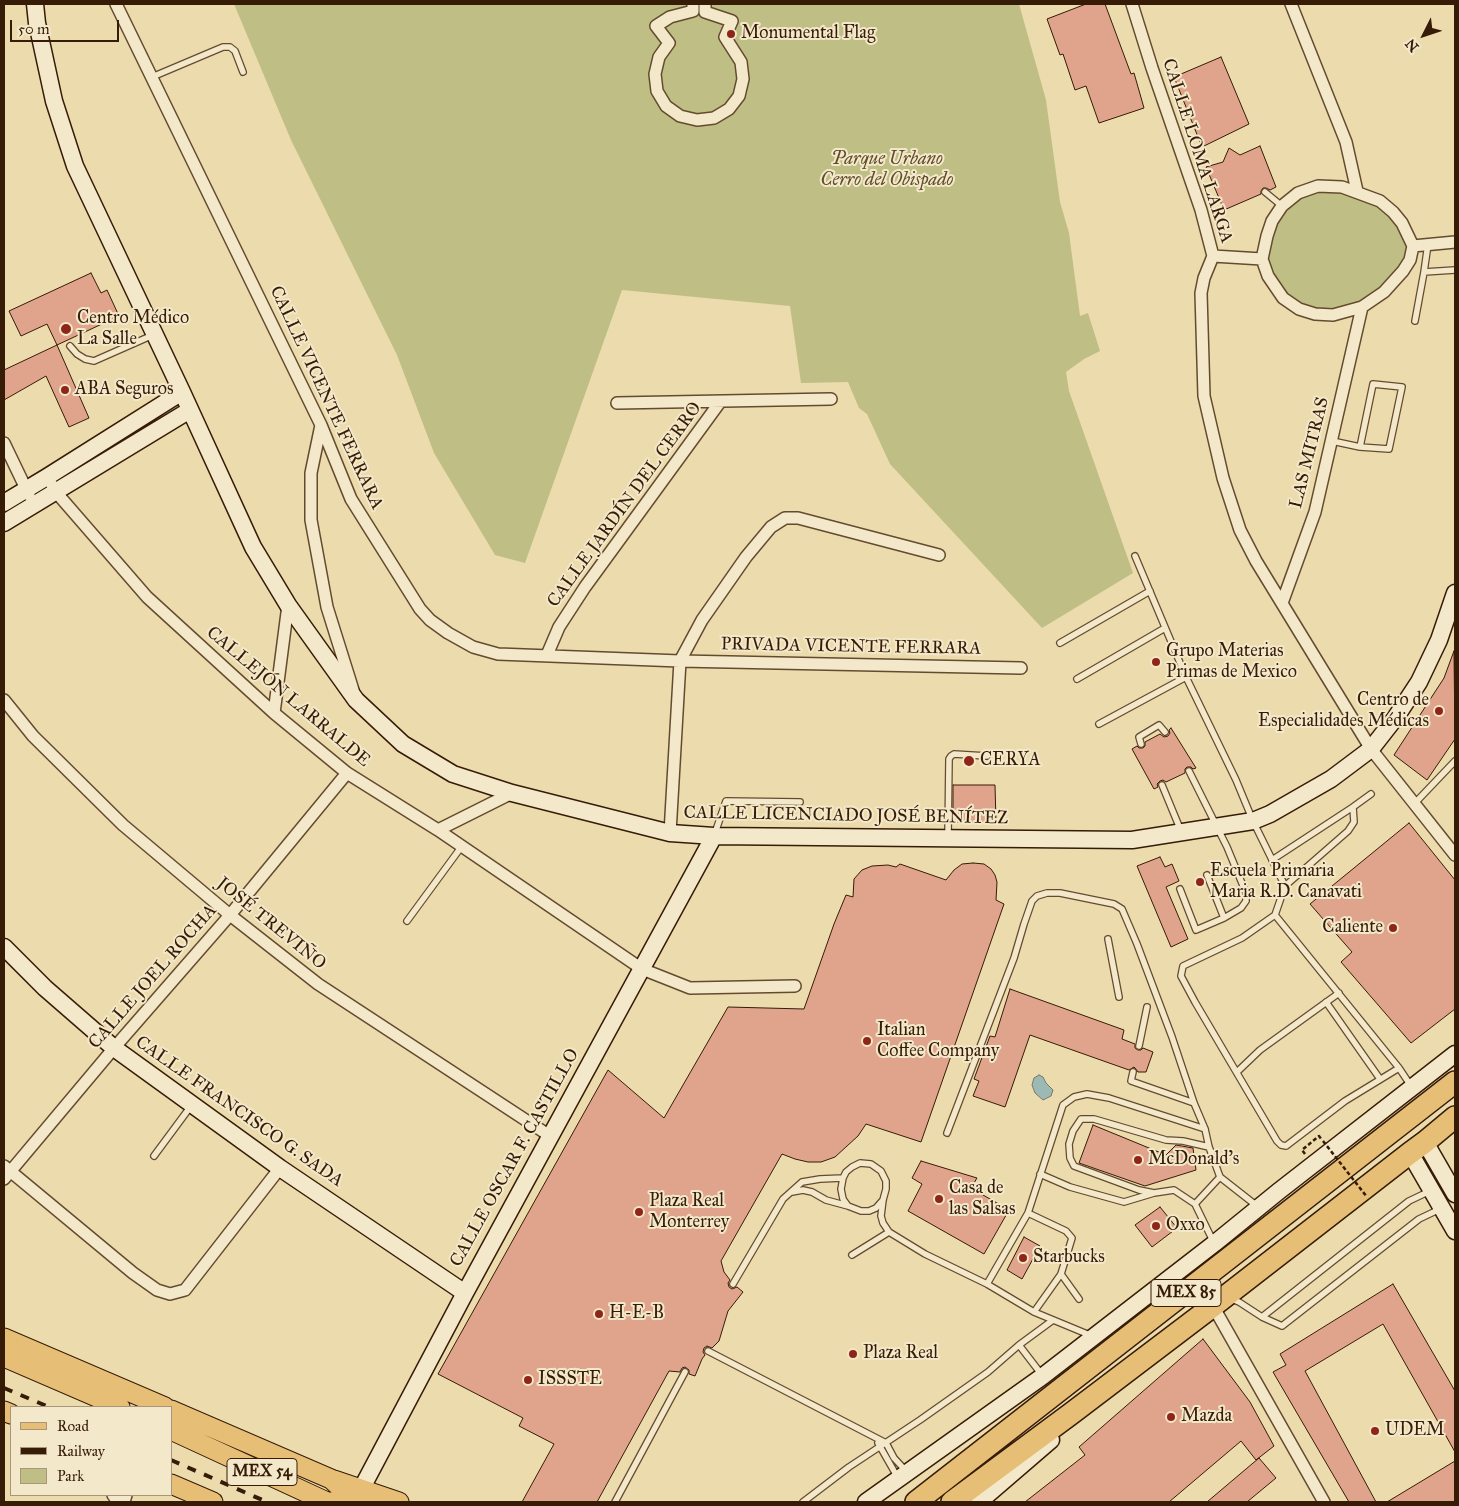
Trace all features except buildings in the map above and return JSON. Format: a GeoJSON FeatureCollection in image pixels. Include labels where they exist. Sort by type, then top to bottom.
{"type":"FeatureCollection","features":[{"type":"Feature","properties":{"kind":"highway","name":"MEX 85"},"geometry":{"type":"LineString","coordinates":[[916,1502],[1455,1082]]}},
{"type":"Feature","properties":{"kind":"highway","name":"MEX 85"},"geometry":{"type":"LineString","coordinates":[[952,1502],[1072,1414],[1455,1117]]}},
{"type":"Feature","properties":{"kind":"main road"},"geometry":{"type":"LineString","coordinates":[[4,1338],[162,1406]]}},
{"type":"Feature","properties":{"kind":"main road"},"geometry":{"type":"LineString","coordinates":[[4,1357],[118,1406]]}},
{"type":"Feature","properties":{"kind":"main road","name":"MEX 54"},"geometry":{"type":"LineString","coordinates":[[172,1410],[331,1479],[357,1499]]}},
{"type":"Feature","properties":{"kind":"main road","name":"MEX 54"},"geometry":{"type":"LineString","coordinates":[[172,1430],[327,1502],[357,1499]]}},
{"type":"Feature","properties":{"kind":"main road","name":"MEX 54"},"geometry":{"type":"LineString","coordinates":[[172,1484],[213,1502]]}},
{"type":"Feature","properties":{"kind":"main road"},"geometry":{"type":"LineString","coordinates":[[357,1499],[399,1502]]}},
{"type":"Feature","properties":{"kind":"street","name":"CALLE LICENCIADO JOSÉ BENÍTEZ"},"geometry":{"type":"LineString","coordinates":[[36,4],[37,22],[54,101],[75,166],[253,547],[288,604],[356,700],[403,744],[454,774],[512,793],[670,832],[714,836],[1132,840],[1253,821],[1270,814],[1331,779],[1371,749],[1396,717],[1419,682],[1439,640],[1455,593]]}},
{"type":"Feature","properties":{"kind":"street","name":"CALLE VICENTE FERRARA"},"geometry":{"type":"LineString","coordinates":[[116,4],[321,425],[351,499],[420,609],[430,620],[448,634],[473,646],[498,654],[680,661]]}},
{"type":"Feature","properties":{"kind":"street"},"geometry":{"type":"LineString","coordinates":[[693,4],[693,11],[670,17],[656,26],[670,43],[659,57],[655,74],[658,91],[666,106],[680,116],[697,120],[714,118],[729,109],[739,96],[743,79],[741,62],[725,37],[732,21],[704,12],[705,4]]}},
{"type":"Feature","properties":{"kind":"street","name":"CALLE LOMA LARGA"},"geometry":{"type":"LineString","coordinates":[[1132,4],[1201,210],[1213,256],[1204,278],[1201,293],[1204,396],[1223,478],[1240,530],[1256,561],[1371,749],[1455,855]]}},
{"type":"Feature","properties":{"kind":"street"},"geometry":{"type":"LineString","coordinates":[[1291,4],[1346,142],[1357,191]]}},
{"type":"Feature","properties":{"kind":"street"},"geometry":{"type":"LineString","coordinates":[[1318,186],[1342,187],[1357,191],[1380,201],[1402,223],[1413,246],[1410,260],[1384,292],[1362,307],[1333,314],[1315,314],[1298,309],[1283,298],[1268,276],[1262,259],[1266,236],[1272,221],[1282,206],[1298,194],[1318,186]]}},
{"type":"Feature","properties":{"kind":"street"},"geometry":{"type":"LineString","coordinates":[[1413,246],[1455,242]]}},
{"type":"Feature","properties":{"kind":"street"},"geometry":{"type":"LineString","coordinates":[[1213,256],[1262,259]]}},
{"type":"Feature","properties":{"kind":"street","name":"LAS MITRAS"},"geometry":{"type":"LineString","coordinates":[[1282,603],[1315,512],[1362,307]]}},
{"type":"Feature","properties":{"kind":"street"},"geometry":{"type":"LineString","coordinates":[[4,523],[34,505],[51,484],[182,392]]}},
{"type":"Feature","properties":{"kind":"street"},"geometry":{"type":"LineString","coordinates":[[617,403],[831,400]]}},
{"type":"Feature","properties":{"kind":"street","name":"CALLE JARDÍN DEL CERRO"},"geometry":{"type":"LineString","coordinates":[[547,655],[559,627],[584,587],[720,402]]}},
{"type":"Feature","properties":{"kind":"street"},"geometry":{"type":"LineString","coordinates":[[4,503],[26,490],[51,484],[190,410]]}},
{"type":"Feature","properties":{"kind":"street"},"geometry":{"type":"LineString","coordinates":[[321,425],[311,473],[311,520],[327,607],[356,700]]}},
{"type":"Feature","properties":{"kind":"street"},"geometry":{"type":"LineString","coordinates":[[4,443],[34,505]]}},
{"type":"Feature","properties":{"kind":"street","name":"CALLEJÓN LARRALDE"},"geometry":{"type":"LineString","coordinates":[[51,484],[147,597],[274,713],[347,773],[438,830],[642,969],[690,988],[795,986]]}},
{"type":"Feature","properties":{"kind":"street"},"geometry":{"type":"LineString","coordinates":[[670,832],[680,661],[702,620],[746,557],[771,527],[785,518],[798,518],[939,555]]}},
{"type":"Feature","properties":{"kind":"street"},"geometry":{"type":"LineString","coordinates":[[274,713],[288,604]]}},
{"type":"Feature","properties":{"kind":"street","name":"PRIVADA VICENTE FERRARA"},"geometry":{"type":"LineString","coordinates":[[680,661],[1021,668]]}},
{"type":"Feature","properties":{"kind":"street","name":"JOSÉ TREVIÑO"},"geometry":{"type":"LineString","coordinates":[[4,700],[33,736],[123,826],[230,915],[318,984],[550,1136]]}},
{"type":"Feature","properties":{"kind":"street","name":"CALLE JOEL ROCHA"},"geometry":{"type":"LineString","coordinates":[[6,1172],[230,915],[347,773]]}},
{"type":"Feature","properties":{"kind":"street"},"geometry":{"type":"LineString","coordinates":[[438,830],[512,793]]}},
{"type":"Feature","properties":{"kind":"street","name":"CALLE OSCAR F. CASTILLO"},"geometry":{"type":"LineString","coordinates":[[357,1499],[465,1293],[714,836]]}},
{"type":"Feature","properties":{"kind":"street","name":"CALLE FRANCISCO G. SADA"},"geometry":{"type":"LineString","coordinates":[[4,947],[45,988],[114,1048],[280,1168],[465,1293]]}},
{"type":"Feature","properties":{"kind":"street","name":"MEX 85"},"geometry":{"type":"LineString","coordinates":[[866,1502],[1043,1376],[1215,1244],[1455,1054]]}},
{"type":"Feature","properties":{"kind":"street"},"geometry":{"type":"LineString","coordinates":[[1417,1147],[1432,1190],[1455,1230]]}},
{"type":"Feature","properties":{"kind":"street"},"geometry":{"type":"LineString","coordinates":[[1417,1147],[1455,1194]]}},
{"type":"Feature","properties":{"kind":"street"},"geometry":{"type":"LineString","coordinates":[[6,1172],[157,1290],[170,1294],[185,1290],[280,1168]]}},
{"type":"Feature","properties":{"kind":"street"},"geometry":{"type":"LineString","coordinates":[[1219,1301],[1324,1502]]}},
{"type":"Feature","properties":{"kind":"street"},"geometry":{"type":"LineString","coordinates":[[979,1502],[1057,1434],[1072,1414]]}},
{"type":"Feature","properties":{"kind":"lane"},"geometry":{"type":"LineString","coordinates":[[152,77],[223,46],[230,47],[235,51],[243,72]]}},
{"type":"Feature","properties":{"kind":"lane"},"geometry":{"type":"LineString","coordinates":[[1265,192],[1282,206]]}},
{"type":"Feature","properties":{"kind":"lane"},"geometry":{"type":"LineString","coordinates":[[1415,321],[1428,244]]}},
{"type":"Feature","properties":{"kind":"lane"},"geometry":{"type":"LineString","coordinates":[[1424,272],[1455,270]]}},
{"type":"Feature","properties":{"kind":"lane"},"geometry":{"type":"LineString","coordinates":[[70,346],[85,359],[94,361],[155,335]]}},
{"type":"Feature","properties":{"kind":"lane"},"geometry":{"type":"LineString","coordinates":[[1332,441],[1360,447],[1389,449],[1402,387],[1373,384],[1360,447]]}},
{"type":"Feature","properties":{"kind":"lane"},"geometry":{"type":"LineString","coordinates":[[1135,556],[1186,677],[1285,886]]}},
{"type":"Feature","properties":{"kind":"lane"},"geometry":{"type":"LineString","coordinates":[[1060,643],[1150,591]]}},
{"type":"Feature","properties":{"kind":"lane"},"geometry":{"type":"LineString","coordinates":[[1077,679],[1165,628]]}},
{"type":"Feature","properties":{"kind":"lane"},"geometry":{"type":"LineString","coordinates":[[1099,724],[1186,677]]}},
{"type":"Feature","properties":{"kind":"lane"},"geometry":{"type":"LineString","coordinates":[[1141,744],[1139,737],[1159,725],[1165,732]]}},
{"type":"Feature","properties":{"kind":"lane"},"geometry":{"type":"LineString","coordinates":[[948,838],[949,760],[954,754],[987,756]]}},
{"type":"Feature","properties":{"kind":"lane"},"geometry":{"type":"LineString","coordinates":[[1415,803],[1455,761]]}},
{"type":"Feature","properties":{"kind":"lane"},"geometry":{"type":"LineString","coordinates":[[1180,890],[1196,930],[1224,918],[1241,908],[1246,901],[1246,893],[1227,847],[1189,771]]}},
{"type":"Feature","properties":{"kind":"lane"},"geometry":{"type":"LineString","coordinates":[[1162,784],[1182,832]]}},
{"type":"Feature","properties":{"kind":"lane"},"geometry":{"type":"LineString","coordinates":[[1272,860],[1371,794]]}},
{"type":"Feature","properties":{"kind":"lane"},"geometry":{"type":"LineString","coordinates":[[714,836],[726,801],[800,802]]}},
{"type":"Feature","properties":{"kind":"lane"},"geometry":{"type":"LineString","coordinates":[[1353,807],[1354,822],[1348,831],[1285,886],[1275,915],[1242,938],[1183,966],[1181,976],[1281,1145],[1286,1146],[1346,1101],[1399,1068]]}},
{"type":"Feature","properties":{"kind":"lane"},"geometry":{"type":"LineString","coordinates":[[407,921],[462,846]]}},
{"type":"Feature","properties":{"kind":"lane"},"geometry":{"type":"LineString","coordinates":[[1207,875],[1224,918]]}},
{"type":"Feature","properties":{"kind":"lane"},"geometry":{"type":"LineString","coordinates":[[947,1133],[1014,958],[1032,901],[1041,893],[1060,894],[1114,904],[1122,909],[1172,1037],[1194,1103],[1205,1128],[1209,1147],[1220,1177],[1259,1208]]}},
{"type":"Feature","properties":{"kind":"lane"},"geometry":{"type":"LineString","coordinates":[[1275,915],[1399,1068],[1412,1088]]}},
{"type":"Feature","properties":{"kind":"lane"},"geometry":{"type":"LineString","coordinates":[[1108,939],[1119,996]]}},
{"type":"Feature","properties":{"kind":"lane"},"geometry":{"type":"LineString","coordinates":[[1237,1072],[1260,1050],[1339,993]]}},
{"type":"Feature","properties":{"kind":"lane"},"geometry":{"type":"LineString","coordinates":[[1326,1002],[1380,1079]]}},
{"type":"Feature","properties":{"kind":"lane"},"geometry":{"type":"LineString","coordinates":[[1139,1046],[1147,1007]]}},
{"type":"Feature","properties":{"kind":"lane"},"geometry":{"type":"LineString","coordinates":[[1133,1072],[1131,1081],[1194,1103]]}},
{"type":"Feature","properties":{"kind":"lane"},"geometry":{"type":"LineString","coordinates":[[987,1284],[1028,1212],[1064,1105],[1074,1097],[1087,1094],[1109,1098],[1205,1128]]}},
{"type":"Feature","properties":{"kind":"lane"},"geometry":{"type":"LineString","coordinates":[[154,1156],[193,1105]]}},
{"type":"Feature","properties":{"kind":"lane"},"geometry":{"type":"LineString","coordinates":[[1154,1193],[1139,1190],[1074,1166],[1070,1158],[1069,1144],[1073,1131],[1081,1119],[1094,1119],[1166,1140],[1183,1141],[1209,1147]]}},
{"type":"Feature","properties":{"kind":"lane"},"geometry":{"type":"LineString","coordinates":[[848,1206],[843,1199],[841,1188],[846,1172],[860,1163],[871,1164],[881,1171],[886,1181],[881,1216],[888,1232],[925,1254],[987,1284],[1034,1312],[1094,1337]]}},
{"type":"Feature","properties":{"kind":"lane"},"geometry":{"type":"LineString","coordinates":[[1040,1174],[1070,1187],[1124,1202],[1154,1193],[1174,1190],[1195,1204],[1215,1244]]}},
{"type":"Feature","properties":{"kind":"lane"},"geometry":{"type":"LineString","coordinates":[[1195,1204],[1220,1177]]}},
{"type":"Feature","properties":{"kind":"lane"},"geometry":{"type":"LineString","coordinates":[[733,1284],[783,1199],[790,1192],[802,1182],[843,1178]]}},
{"type":"Feature","properties":{"kind":"lane"},"geometry":{"type":"LineString","coordinates":[[790,1192],[802,1190],[812,1192],[826,1200],[861,1211],[869,1211],[876,1208],[883,1200]]}},
{"type":"Feature","properties":{"kind":"lane"},"geometry":{"type":"LineString","coordinates":[[1262,1317],[1409,1201],[1432,1190]]}},
{"type":"Feature","properties":{"kind":"lane"},"geometry":{"type":"LineString","coordinates":[[1219,1301],[1240,1302],[1262,1317],[1282,1326],[1418,1219],[1442,1208]]}},
{"type":"Feature","properties":{"kind":"lane"},"geometry":{"type":"LineString","coordinates":[[1028,1212],[1066,1231],[1072,1238],[1062,1274],[1034,1312]]}},
{"type":"Feature","properties":{"kind":"lane"},"geometry":{"type":"LineString","coordinates":[[852,1256],[888,1232]]}},
{"type":"Feature","properties":{"kind":"lane"},"geometry":{"type":"LineString","coordinates":[[1062,1274],[1079,1299]]}},
{"type":"Feature","properties":{"kind":"lane"},"geometry":{"type":"LineString","coordinates":[[803,1502],[849,1467],[988,1372],[1019,1345],[1054,1320]]}},
{"type":"Feature","properties":{"kind":"lane"},"geometry":{"type":"LineString","coordinates":[[1019,1345],[1043,1376]]}},
{"type":"Feature","properties":{"kind":"lane"},"geometry":{"type":"LineString","coordinates":[[708,1351],[886,1443],[903,1476]]}},
{"type":"Feature","properties":{"kind":"lane"},"geometry":{"type":"LineString","coordinates":[[615,1502],[684,1372]]}},
{"type":"Feature","properties":{"kind":"lane"},"geometry":{"type":"LineString","coordinates":[[877,1438],[879,1446],[903,1476]]}},
{"type":"Feature","properties":{"kind":"path"},"geometry":{"type":"LineString","coordinates":[[1323,1141],[1367,1197]]}},
{"type":"Feature","properties":{"kind":"green space","name":"Parque Urbano Cerro del Obispado"},"geometry":{"type":"Polygon","coordinates":[[[234,4],[1019,4],[1046,100],[1060,202],[1069,233],[1080,316],[1088,313],[1100,351],[1084,359],[1066,372],[1069,391],[1133,573],[1042,628],[890,464],[867,414],[859,408],[848,382],[801,383],[790,306],[622,290],[525,563],[495,555],[434,453],[397,355],[291,140],[234,4]]]}},
{"type":"Feature","properties":{"kind":"green space"},"geometry":{"type":"Polygon","coordinates":[[[1318,186],[1380,201],[1413,246],[1384,292],[1333,315],[1299,309],[1268,276],[1267,236],[1282,206],[1318,186]]]}},
{"type":"Feature","properties":{"kind":"water"},"geometry":{"type":"Polygon","coordinates":[[[1039,1075],[1043,1077],[1053,1090],[1051,1096],[1043,1100],[1035,1093],[1032,1085],[1034,1078],[1039,1075]]]}},
{"type":"Feature","properties":{"kind":"railway"},"geometry":{"type":"LineString","coordinates":[[4,1388],[47,1406]]}},
{"type":"Feature","properties":{"kind":"railway"},"geometry":{"type":"LineString","coordinates":[[172,1460],[267,1502]]}},
{"type":"Feature","properties":{"kind":"place","name":"Monumental Flag"},"geometry":{"type":"Point","coordinates":[731,34]}},
{"type":"Feature","properties":{"kind":"place","name":"Centro Médico La Salle"},"geometry":{"type":"Point","coordinates":[66,329]}},
{"type":"Feature","properties":{"kind":"place","name":"ABA Seguros"},"geometry":{"type":"Point","coordinates":[65,390]}},
{"type":"Feature","properties":{"kind":"place","name":"Grupo Materias Primas de Mexico"},"geometry":{"type":"Point","coordinates":[1156,662]}},
{"type":"Feature","properties":{"kind":"place","name":"Centro de Especialidades Médicas"},"geometry":{"type":"Point","coordinates":[1439,711]}},
{"type":"Feature","properties":{"kind":"place","name":"CERYA"},"geometry":{"type":"Point","coordinates":[969,761]}},
{"type":"Feature","properties":{"kind":"place","name":"Escuela Primaria Maria R.D. Canavati"},"geometry":{"type":"Point","coordinates":[1200,882]}},
{"type":"Feature","properties":{"kind":"place","name":"Caliente"},"geometry":{"type":"Point","coordinates":[1393,928]}},
{"type":"Feature","properties":{"kind":"place","name":"Italian Coffee Company"},"geometry":{"type":"Point","coordinates":[867,1041]}},
{"type":"Feature","properties":{"kind":"place","name":"McDonald's"},"geometry":{"type":"Point","coordinates":[1138,1160]}},
{"type":"Feature","properties":{"kind":"place","name":"Casa de las Salsas"},"geometry":{"type":"Point","coordinates":[939,1199]}},
{"type":"Feature","properties":{"kind":"place","name":"Plaza Real Monterrey"},"geometry":{"type":"Point","coordinates":[639,1212]}},
{"type":"Feature","properties":{"kind":"place","name":"Oxxo"},"geometry":{"type":"Point","coordinates":[1156,1226]}},
{"type":"Feature","properties":{"kind":"place","name":"Starbucks"},"geometry":{"type":"Point","coordinates":[1023,1258]}},
{"type":"Feature","properties":{"kind":"place","name":"H-E-B"},"geometry":{"type":"Point","coordinates":[599,1314]}},
{"type":"Feature","properties":{"kind":"place","name":"Plaza Real"},"geometry":{"type":"Point","coordinates":[853,1354]}},
{"type":"Feature","properties":{"kind":"place","name":"ISSSTE"},"geometry":{"type":"Point","coordinates":[528,1380]}},
{"type":"Feature","properties":{"kind":"place","name":"Mazda"},"geometry":{"type":"Point","coordinates":[1171,1417]}},
{"type":"Feature","properties":{"kind":"place","name":"UDEM"},"geometry":{"type":"Point","coordinates":[1375,1431]}}]}
